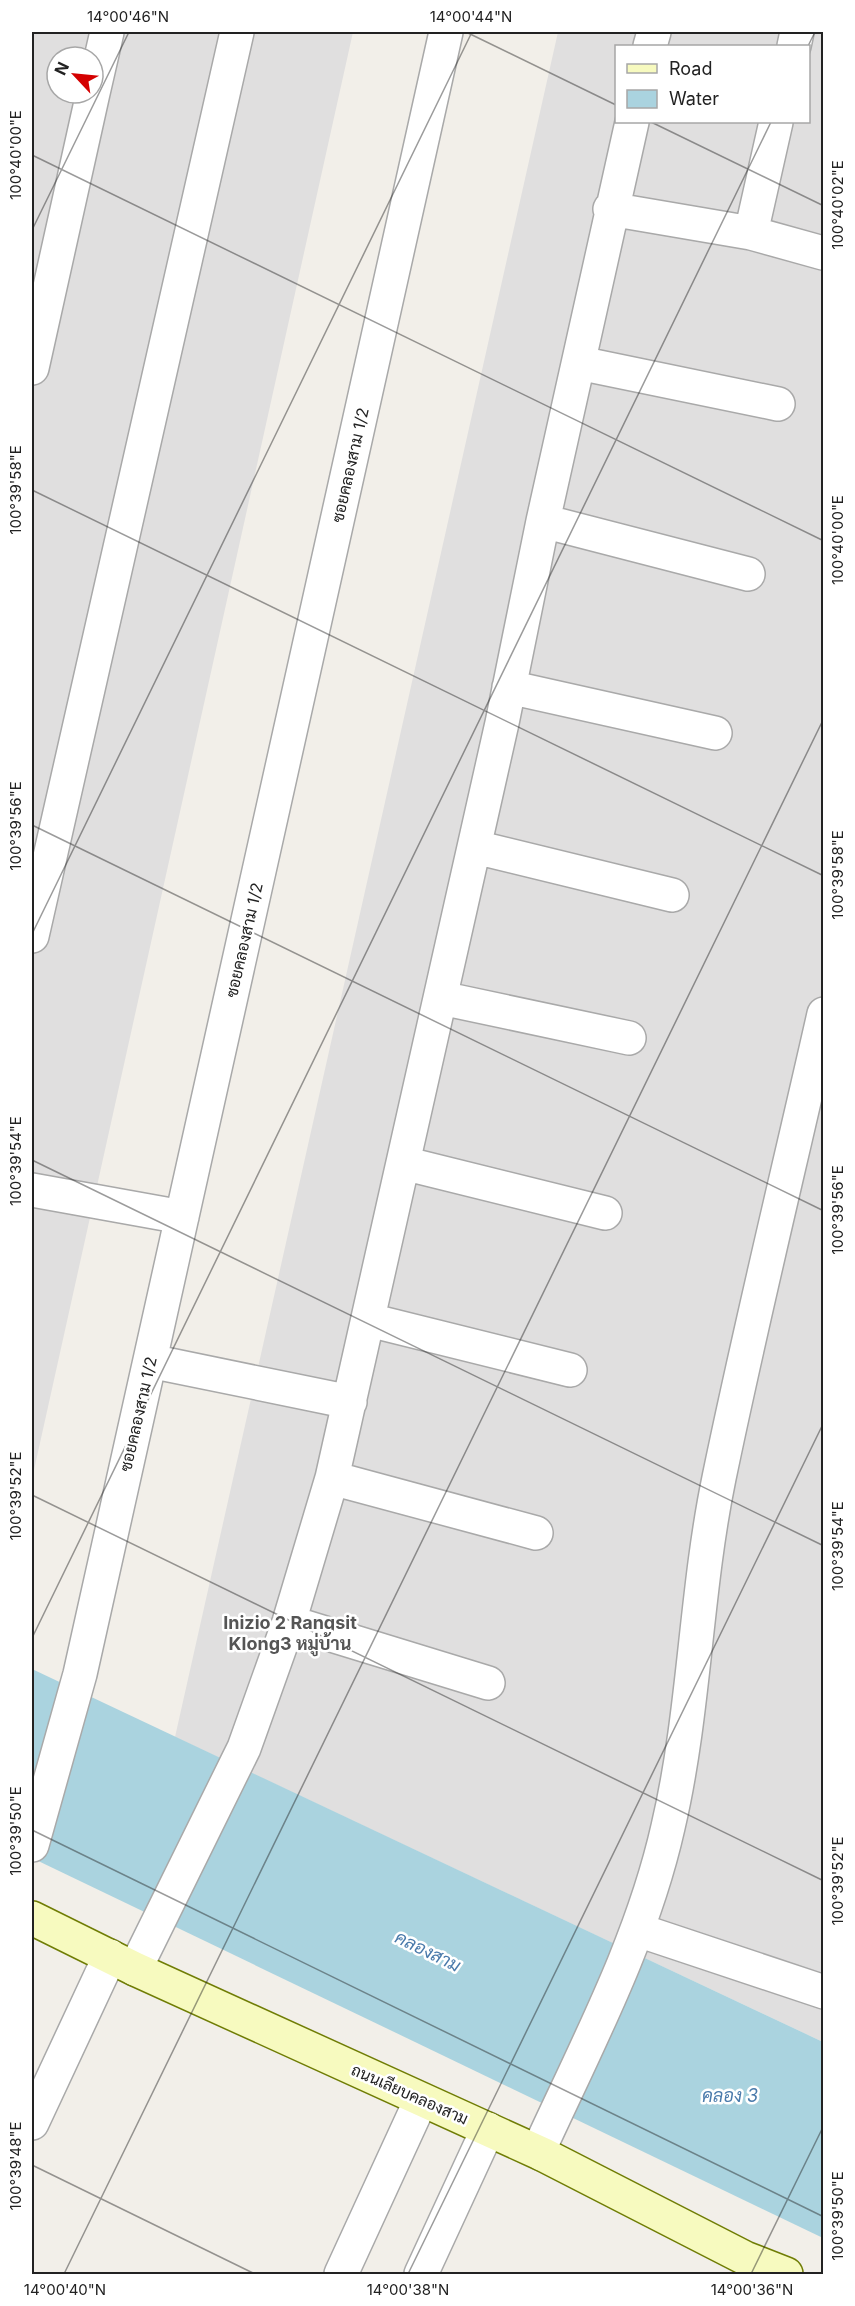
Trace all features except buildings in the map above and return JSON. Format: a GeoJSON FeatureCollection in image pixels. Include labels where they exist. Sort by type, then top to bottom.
{"type":"FeatureCollection","features":[{"type":"Feature","properties":{"kind":"main road","name":"ถนนเลียบคลองสาม"},"geometry":{"type":"LineString","coordinates":[[32,1918],[421,2100],[488,2129],[542,2148],[741,2266],[786,2274]]}},
{"type":"Feature","properties":{"kind":"street"},"geometry":{"type":"LineString","coordinates":[[32,936],[237,32]]}},
{"type":"Feature","properties":{"kind":"street","name":"ซอยคลองสาม 1/2"},"geometry":{"type":"LineString","coordinates":[[32,1845],[80,1674],[446,32]]}},
{"type":"Feature","properties":{"kind":"street"},"geometry":{"type":"LineString","coordinates":[[32,368],[90,105]]}},
{"type":"Feature","properties":{"kind":"street"},"geometry":{"type":"LineString","coordinates":[[32,2123],[123,1962],[156,1928],[244,1748],[289,1622],[332,1478],[369,1320],[475,846],[610,209],[632,123]]}},
{"type":"Feature","properties":{"kind":"street"},"geometry":{"type":"LineString","coordinates":[[751,233],[776,123]]}},
{"type":"Feature","properties":{"kind":"street"},"geometry":{"type":"LineString","coordinates":[[610,209],[751,233],[823,253]]}},
{"type":"Feature","properties":{"kind":"street"},"geometry":{"type":"LineString","coordinates":[[579,363],[778,404]]}},
{"type":"Feature","properties":{"kind":"street"},"geometry":{"type":"LineString","coordinates":[[543,521],[748,574]]}},
{"type":"Feature","properties":{"kind":"street"},"geometry":{"type":"LineString","coordinates":[[509,687],[715,733]]}},
{"type":"Feature","properties":{"kind":"street"},"geometry":{"type":"LineString","coordinates":[[475,846],[672,895]]}},
{"type":"Feature","properties":{"kind":"street"},"geometry":{"type":"LineString","coordinates":[[441,998],[629,1038]]}},
{"type":"Feature","properties":{"kind":"street"},"geometry":{"type":"LineString","coordinates":[[542,2148],[635,1940],[668,1828],[686,1739],[704,1563],[718,1479],[824,1014]]}},
{"type":"Feature","properties":{"kind":"street"},"geometry":{"type":"LineString","coordinates":[[403,1163],[605,1213]]}},
{"type":"Feature","properties":{"kind":"street"},"geometry":{"type":"LineString","coordinates":[[32,1190],[182,1217]]}},
{"type":"Feature","properties":{"kind":"street"},"geometry":{"type":"LineString","coordinates":[[369,1320],[570,1370]]}},
{"type":"Feature","properties":{"kind":"street"},"geometry":{"type":"LineString","coordinates":[[150,1361],[350,1402]]}},
{"type":"Feature","properties":{"kind":"street"},"geometry":{"type":"LineString","coordinates":[[332,1478],[536,1533]]}},
{"type":"Feature","properties":{"kind":"street"},"geometry":{"type":"LineString","coordinates":[[289,1622],[488,1683]]}},
{"type":"Feature","properties":{"kind":"street"},"geometry":{"type":"LineString","coordinates":[[635,1940],[824,1992]]}},
{"type":"Feature","properties":{"kind":"street"},"geometry":{"type":"LineString","coordinates":[[341,2274],[421,2100]]}},
{"type":"Feature","properties":{"kind":"street"},"geometry":{"type":"LineString","coordinates":[[421,2274],[488,2129]]}},
{"type":"Feature","properties":{"kind":"shaded area"},"geometry":{"type":"Polygon","coordinates":[[[32,32],[353,32],[32,1479],[32,32]]]}},
{"type":"Feature","properties":{"kind":"shaded area"},"geometry":{"type":"Polygon","coordinates":[[[558,32],[823,32],[823,2042],[175,1737],[558,32]]]}},
{"type":"Feature","properties":{"kind":"water","name":"คลอง 3"},"geometry":{"type":"Polygon","coordinates":[[[32,1669],[823,2042],[823,2238],[32,1858],[32,1669]]]}},
{"type":"Feature","properties":{"kind":"district","name":"Inizio 2 Rangsit Klong3 หมู่บ้าน"},"geometry":{"type":"Point","coordinates":[290,1632]}},
{"type":"Feature","properties":{"kind":"water label","name":"คลองสาม"},"geometry":{"type":"Point","coordinates":[428,1951]}}]}
